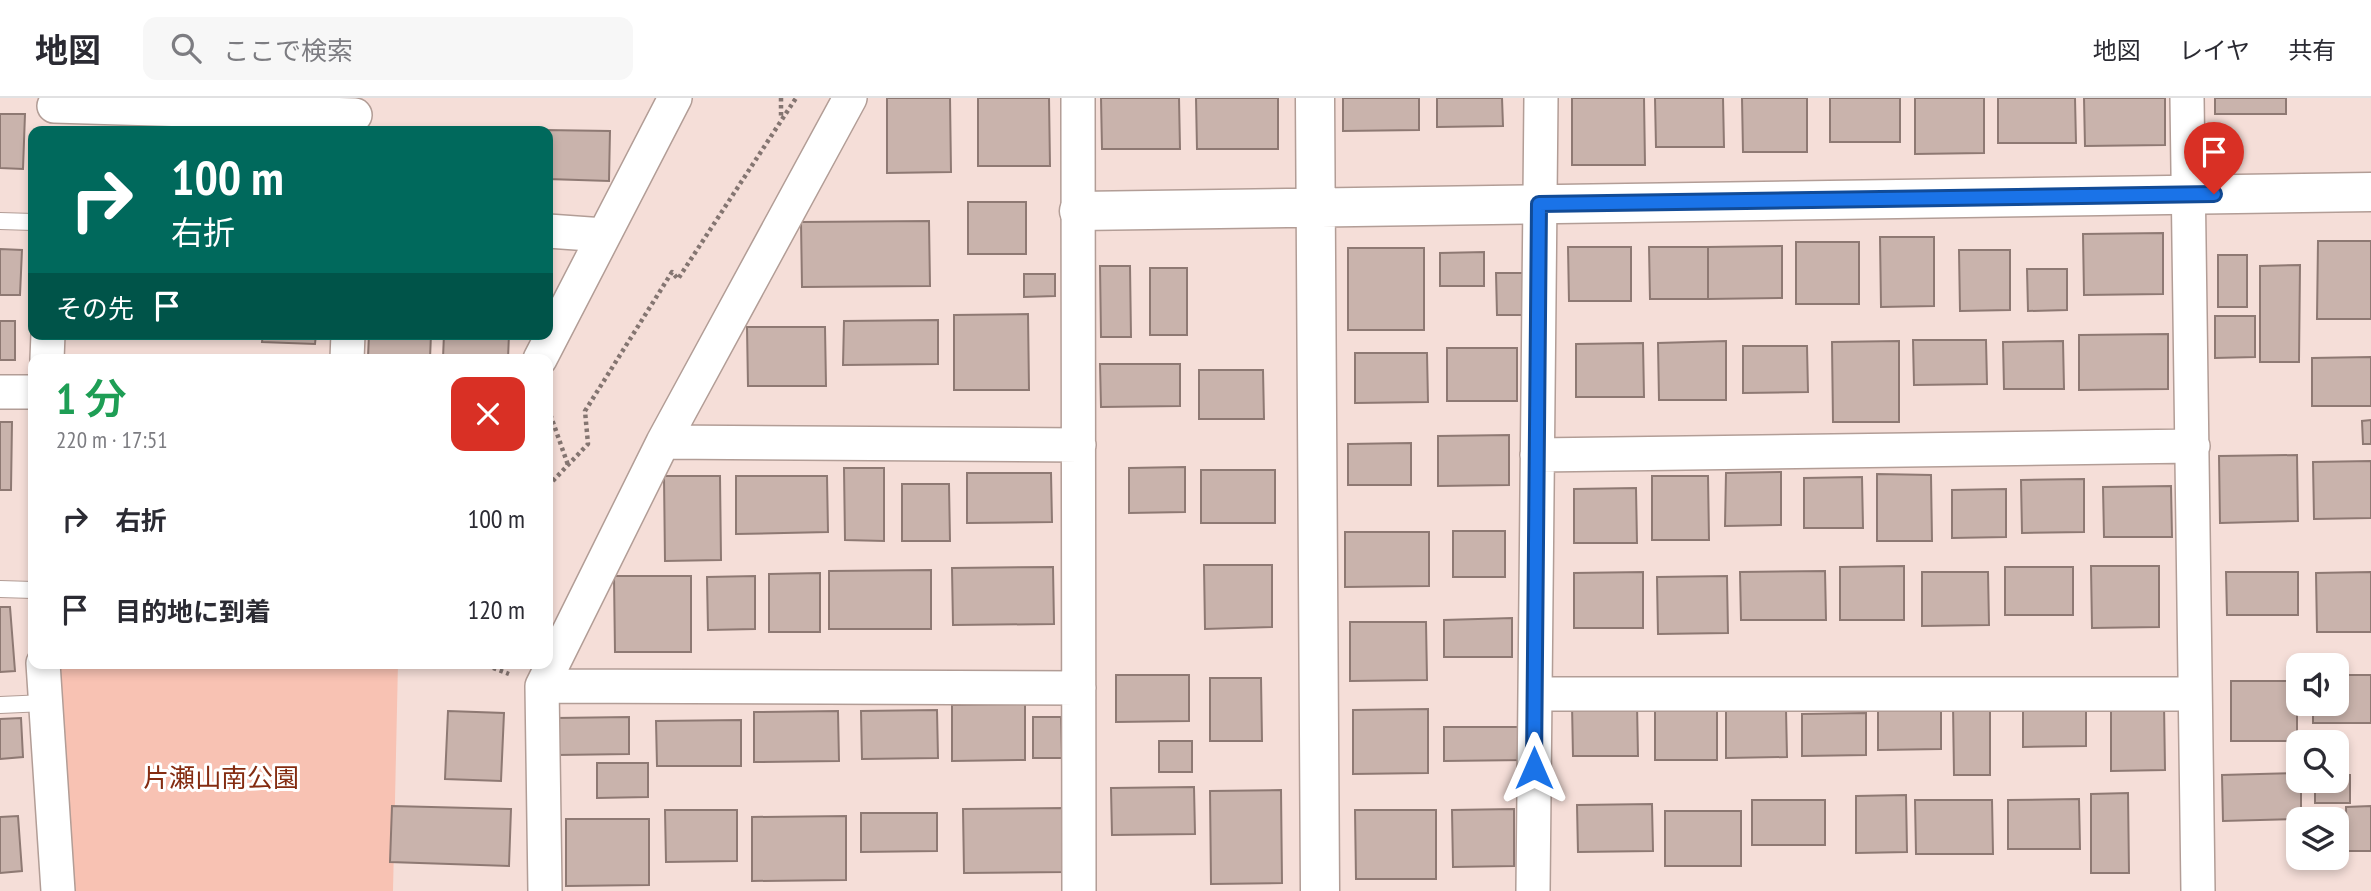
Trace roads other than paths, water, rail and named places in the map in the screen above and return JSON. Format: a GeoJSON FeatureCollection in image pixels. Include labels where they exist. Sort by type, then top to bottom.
{"type":"FeatureCollection","features":[{"type":"Feature","properties":{"kind":"street"},"geometry":{"type":"LineString","coordinates":[[553,334],[675,98]]}},
{"type":"Feature","properties":{"kind":"street"},"geometry":{"type":"LineString","coordinates":[[553,664],[663,442],[850,98]]}},
{"type":"Feature","properties":{"kind":"street"},"geometry":{"type":"LineString","coordinates":[[1078,98],[1079,891]]}},
{"type":"Feature","properties":{"kind":"street"},"geometry":{"type":"LineString","coordinates":[[1315,98],[1320,891]]}},
{"type":"Feature","properties":{"kind":"street"},"geometry":{"type":"LineString","coordinates":[[1533,891],[1541,98]]}},
{"type":"Feature","properties":{"kind":"street"},"geometry":{"type":"LineString","coordinates":[[2187,98],[2198,891]]}},
{"type":"Feature","properties":{"kind":"street"},"geometry":{"type":"LineString","coordinates":[[54,112],[355,115]]}},
{"type":"Feature","properties":{"kind":"street"},"geometry":{"type":"LineString","coordinates":[[1079,211],[2371,192]]}},
{"type":"Feature","properties":{"kind":"street"},"geometry":{"type":"LineString","coordinates":[[553,230],[604,235]]}},
{"type":"Feature","properties":{"kind":"street"},"geometry":{"type":"LineString","coordinates":[[0,392],[28,391]]}},
{"type":"Feature","properties":{"kind":"street"},"geometry":{"type":"LineString","coordinates":[[663,442],[1079,445]]}},
{"type":"Feature","properties":{"kind":"street"},"geometry":{"type":"LineString","coordinates":[[1537,456],[2193,446]]}},
{"type":"Feature","properties":{"kind":"street"},"geometry":{"type":"LineString","coordinates":[[43,669],[58,891]]}},
{"type":"Feature","properties":{"kind":"street"},"geometry":{"type":"LineString","coordinates":[[545,891],[542,686],[550,669]]}},
{"type":"Feature","properties":{"kind":"street"},"geometry":{"type":"LineString","coordinates":[[542,686],[1079,688]]}},
{"type":"Feature","properties":{"kind":"street"},"geometry":{"type":"LineString","coordinates":[[1535,694],[2195,694]]}},
{"type":"Feature","properties":{"kind":"lane"},"geometry":{"type":"LineString","coordinates":[[0,221],[28,222]]}},
{"type":"Feature","properties":{"kind":"lane"},"geometry":{"type":"LineString","coordinates":[[0,589],[28,590]]}},
{"type":"Feature","properties":{"kind":"lane"},"geometry":{"type":"LineString","coordinates":[[0,705],[45,703]]}},
{"type":"Feature","properties":{"kind":"park label","name":"片瀬山南公園"},"geometry":{"type":"Point","coordinates":[221,777]}}]}
